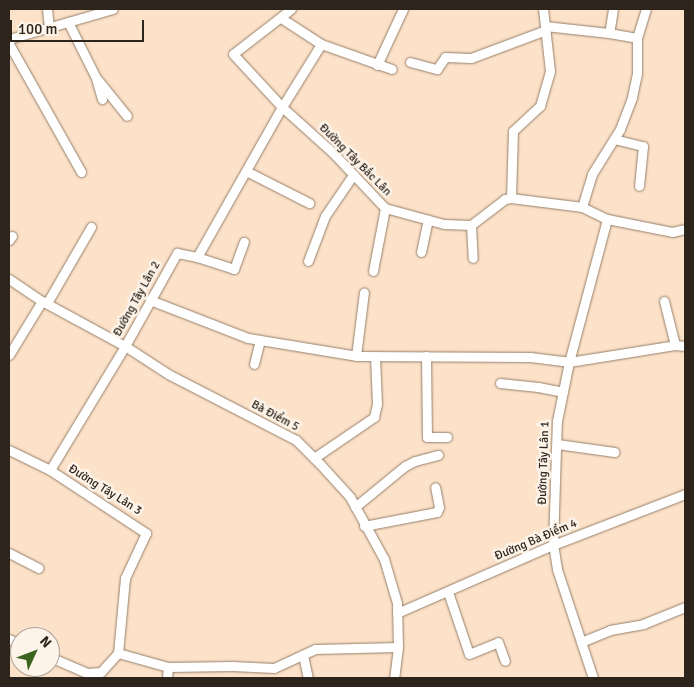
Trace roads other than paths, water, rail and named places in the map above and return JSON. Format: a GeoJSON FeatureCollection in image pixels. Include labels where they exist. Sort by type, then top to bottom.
{"type":"FeatureCollection","features":[{"type":"Feature","properties":{"kind":"street"},"geometry":{"type":"LineString","coordinates":[[47,9],[49,27]]}},
{"type":"Feature","properties":{"kind":"street"},"geometry":{"type":"LineString","coordinates":[[9,39],[113,9]]}},
{"type":"Feature","properties":{"kind":"street"},"geometry":{"type":"LineString","coordinates":[[291,9],[281,18],[321,44],[392,69]]}},
{"type":"Feature","properties":{"kind":"street"},"geometry":{"type":"LineString","coordinates":[[377,65],[404,9]]}},
{"type":"Feature","properties":{"kind":"street"},"geometry":{"type":"LineString","coordinates":[[511,198],[513,131],[540,106],[550,71],[543,9]]}},
{"type":"Feature","properties":{"kind":"street"},"geometry":{"type":"LineString","coordinates":[[609,33],[613,9]]}},
{"type":"Feature","properties":{"kind":"street"},"geometry":{"type":"LineString","coordinates":[[582,207],[592,174],[620,129],[629,105],[637,73],[638,38],[646,9]]}},
{"type":"Feature","properties":{"kind":"street","name":"Đường Tây Bắc Lân"},"geometry":{"type":"LineString","coordinates":[[281,18],[232,54],[282,107],[333,153],[385,208],[444,224],[471,225]]}},
{"type":"Feature","properties":{"kind":"street"},"geometry":{"type":"LineString","coordinates":[[68,22],[96,78],[102,99]]}},
{"type":"Feature","properties":{"kind":"street"},"geometry":{"type":"LineString","coordinates":[[410,62],[437,69],[445,57],[471,58],[546,28],[609,33],[638,38]]}},
{"type":"Feature","properties":{"kind":"street"},"geometry":{"type":"LineString","coordinates":[[9,44],[81,172]]}},
{"type":"Feature","properties":{"kind":"street"},"geometry":{"type":"LineString","coordinates":[[244,242],[234,269],[196,257],[282,107],[321,44]]}},
{"type":"Feature","properties":{"kind":"street"},"geometry":{"type":"LineString","coordinates":[[96,78],[127,116]]}},
{"type":"Feature","properties":{"kind":"street"},"geometry":{"type":"LineString","coordinates":[[614,139],[643,146],[639,186]]}},
{"type":"Feature","properties":{"kind":"street"},"geometry":{"type":"LineString","coordinates":[[246,171],[309,202]]}},
{"type":"Feature","properties":{"kind":"street"},"geometry":{"type":"LineString","coordinates":[[308,261],[325,216],[353,175]]}},
{"type":"Feature","properties":{"kind":"street"},"geometry":{"type":"LineString","coordinates":[[473,258],[471,225],[506,199],[511,198],[582,207],[607,219],[672,232],[685,230]]}},
{"type":"Feature","properties":{"kind":"street"},"geometry":{"type":"LineString","coordinates":[[373,271],[385,208]]}},
{"type":"Feature","properties":{"kind":"street","name":"Đường Tây Lân 1"},"geometry":{"type":"LineString","coordinates":[[593,678],[557,569],[552,545],[557,421],[569,362],[607,219]]}},
{"type":"Feature","properties":{"kind":"street"},"geometry":{"type":"LineString","coordinates":[[421,252],[428,220]]}},
{"type":"Feature","properties":{"kind":"street"},"geometry":{"type":"LineString","coordinates":[[9,355],[91,226]]}},
{"type":"Feature","properties":{"kind":"street","name":"Đường Tây Lân 2"},"geometry":{"type":"LineString","coordinates":[[50,470],[125,346],[176,253],[196,257]]}},
{"type":"Feature","properties":{"kind":"street","name":"Bà Điểm 5"},"geometry":{"type":"LineString","coordinates":[[9,279],[44,302],[125,346],[168,374],[296,440],[314,458],[350,497],[364,526],[384,559],[397,603],[398,613],[398,647],[394,678]]}},
{"type":"Feature","properties":{"kind":"street"},"geometry":{"type":"LineString","coordinates":[[356,356],[364,292]]}},
{"type":"Feature","properties":{"kind":"street"},"geometry":{"type":"LineString","coordinates":[[150,300],[248,338],[356,356],[530,357],[569,362],[675,345],[685,346]]}},
{"type":"Feature","properties":{"kind":"street"},"geometry":{"type":"LineString","coordinates":[[664,301],[675,345]]}},
{"type":"Feature","properties":{"kind":"street"},"geometry":{"type":"LineString","coordinates":[[254,364],[260,340]]}},
{"type":"Feature","properties":{"kind":"street"},"geometry":{"type":"LineString","coordinates":[[314,458],[374,417],[377,404],[375,356]]}},
{"type":"Feature","properties":{"kind":"street"},"geometry":{"type":"LineString","coordinates":[[426,356],[427,437],[446,437]]}},
{"type":"Feature","properties":{"kind":"street"},"geometry":{"type":"LineString","coordinates":[[500,383],[563,392]]}},
{"type":"Feature","properties":{"kind":"street"},"geometry":{"type":"LineString","coordinates":[[557,444],[614,452]]}},
{"type":"Feature","properties":{"kind":"street","name":"Đường Tây Lân 3"},"geometry":{"type":"LineString","coordinates":[[9,450],[50,470],[146,533],[125,578],[118,653]]}},
{"type":"Feature","properties":{"kind":"street"},"geometry":{"type":"LineString","coordinates":[[355,507],[405,466],[415,461],[438,455]]}},
{"type":"Feature","properties":{"kind":"street"},"geometry":{"type":"LineString","coordinates":[[364,526],[437,512],[439,507],[435,487]]}},
{"type":"Feature","properties":{"kind":"street","name":"Đường Bà Điểm 4"},"geometry":{"type":"LineString","coordinates":[[398,613],[552,545],[685,494]]}},
{"type":"Feature","properties":{"kind":"street"},"geometry":{"type":"LineString","coordinates":[[9,554],[38,568]]}},
{"type":"Feature","properties":{"kind":"street"},"geometry":{"type":"LineString","coordinates":[[448,592],[469,654],[498,642],[505,661]]}},
{"type":"Feature","properties":{"kind":"street"},"geometry":{"type":"LineString","coordinates":[[581,642],[610,630],[644,624],[685,607]]}},
{"type":"Feature","properties":{"kind":"street"},"geometry":{"type":"LineString","coordinates":[[60,661],[87,673],[100,675],[118,653],[168,667],[232,666],[274,668],[315,649],[398,647]]}},
{"type":"Feature","properties":{"kind":"street"},"geometry":{"type":"LineString","coordinates":[[303,655],[308,678]]}},
{"type":"Feature","properties":{"kind":"street"},"geometry":{"type":"LineString","coordinates":[[167,678],[168,667]]}}]}
